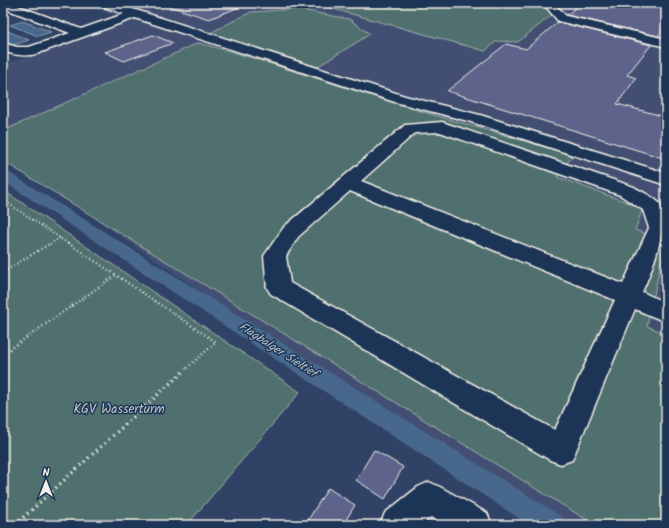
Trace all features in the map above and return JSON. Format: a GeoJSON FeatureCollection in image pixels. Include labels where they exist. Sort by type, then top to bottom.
{"type":"FeatureCollection","features":[{"type":"Feature","properties":{"kind":"street"},"geometry":{"type":"LineString","coordinates":[[103,3],[185,31],[400,99],[474,118],[666,180],[652,207]]}},
{"type":"Feature","properties":{"kind":"street"},"geometry":{"type":"LineString","coordinates":[[549,3],[562,19],[666,43]]}},
{"type":"Feature","properties":{"kind":"street"},"geometry":{"type":"LineString","coordinates":[[6,4],[81,33]]}},
{"type":"Feature","properties":{"kind":"street"},"geometry":{"type":"LineString","coordinates":[[3,47],[14,52],[21,53],[31,51],[134,14]]}},
{"type":"Feature","properties":{"kind":"street"},"geometry":{"type":"LineString","coordinates":[[164,24],[176,18],[175,14]]}},
{"type":"Feature","properties":{"kind":"street"},"geometry":{"type":"LineString","coordinates":[[442,127],[627,191],[652,207],[659,228],[561,450],[279,288],[275,256],[291,232],[411,128],[442,127]]}},
{"type":"Feature","properties":{"kind":"street"},"geometry":{"type":"LineString","coordinates":[[348,183],[629,296],[666,313]]}},
{"type":"Feature","properties":{"kind":"street"},"geometry":{"type":"LineString","coordinates":[[397,525],[429,498],[475,525]]}},
{"type":"Feature","properties":{"kind":"path"},"geometry":{"type":"LineString","coordinates":[[4,201],[216,342],[15,525]]}},
{"type":"Feature","properties":{"kind":"path"},"geometry":{"type":"LineString","coordinates":[[3,272],[60,238]]}},
{"type":"Feature","properties":{"kind":"path"},"geometry":{"type":"LineString","coordinates":[[3,354],[116,275]]}},
{"type":"Feature","properties":{"kind":"shaded area"},"geometry":{"type":"Polygon","coordinates":[[[78,3],[666,3],[666,525],[541,525],[8,159],[198,43],[3,131],[3,65],[129,21],[155,29],[78,3]]]}},
{"type":"Feature","properties":{"kind":"shaded area"},"geometry":{"type":"Polygon","coordinates":[[[23,21],[51,32],[38,36],[10,25],[23,21]]]}},
{"type":"Feature","properties":{"kind":"shaded area"},"geometry":{"type":"Polygon","coordinates":[[[3,29],[29,40],[10,46],[3,43],[3,29]]]}},
{"type":"Feature","properties":{"kind":"green space"},"geometry":{"type":"Polygon","coordinates":[[[312,3],[541,3],[553,14],[518,42],[497,41],[485,51],[312,3]]]}},
{"type":"Feature","properties":{"kind":"green space"},"geometry":{"type":"Polygon","coordinates":[[[296,9],[349,19],[370,34],[317,67],[210,33],[251,12],[296,9]]]}},
{"type":"Feature","properties":{"kind":"green space"},"geometry":{"type":"Polygon","coordinates":[[[198,43],[233,52],[420,111],[573,155],[557,177],[643,208],[635,230],[666,241],[647,326],[666,334],[666,525],[595,525],[3,161],[3,131],[198,43]]]}},
{"type":"Feature","properties":{"kind":"green space","name":"KGV Wasserturm"},"geometry":{"type":"Polygon","coordinates":[[[3,190],[300,392],[187,525],[3,525],[3,190]]]}},
{"type":"Feature","properties":{"kind":"building"},"geometry":{"type":"Polygon","coordinates":[[[170,3],[247,4],[209,19],[169,6],[170,3]]]}},
{"type":"Feature","properties":{"kind":"building"},"geometry":{"type":"Polygon","coordinates":[[[581,3],[649,3],[666,7],[666,26],[658,36],[567,15],[581,3]]]}},
{"type":"Feature","properties":{"kind":"building"},"geometry":{"type":"Polygon","coordinates":[[[558,22],[651,45],[627,75],[636,78],[617,104],[666,117],[666,159],[447,91],[506,44],[526,49],[558,22]]]}},
{"type":"Feature","properties":{"kind":"building"},"geometry":{"type":"Polygon","coordinates":[[[153,35],[173,43],[124,61],[105,52],[153,35]]]}},
{"type":"Feature","properties":{"kind":"building"},"geometry":{"type":"Polygon","coordinates":[[[374,450],[403,467],[385,499],[356,480],[374,450]]]}},
{"type":"Feature","properties":{"kind":"building"},"geometry":{"type":"Polygon","coordinates":[[[328,488],[355,505],[343,525],[315,525],[308,520],[328,488]]]}},
{"type":"Feature","properties":{"kind":"waterway","name":"Flagbalger Sieltief"},"geometry":{"type":"LineString","coordinates":[[3,175],[552,525]]}}]}
